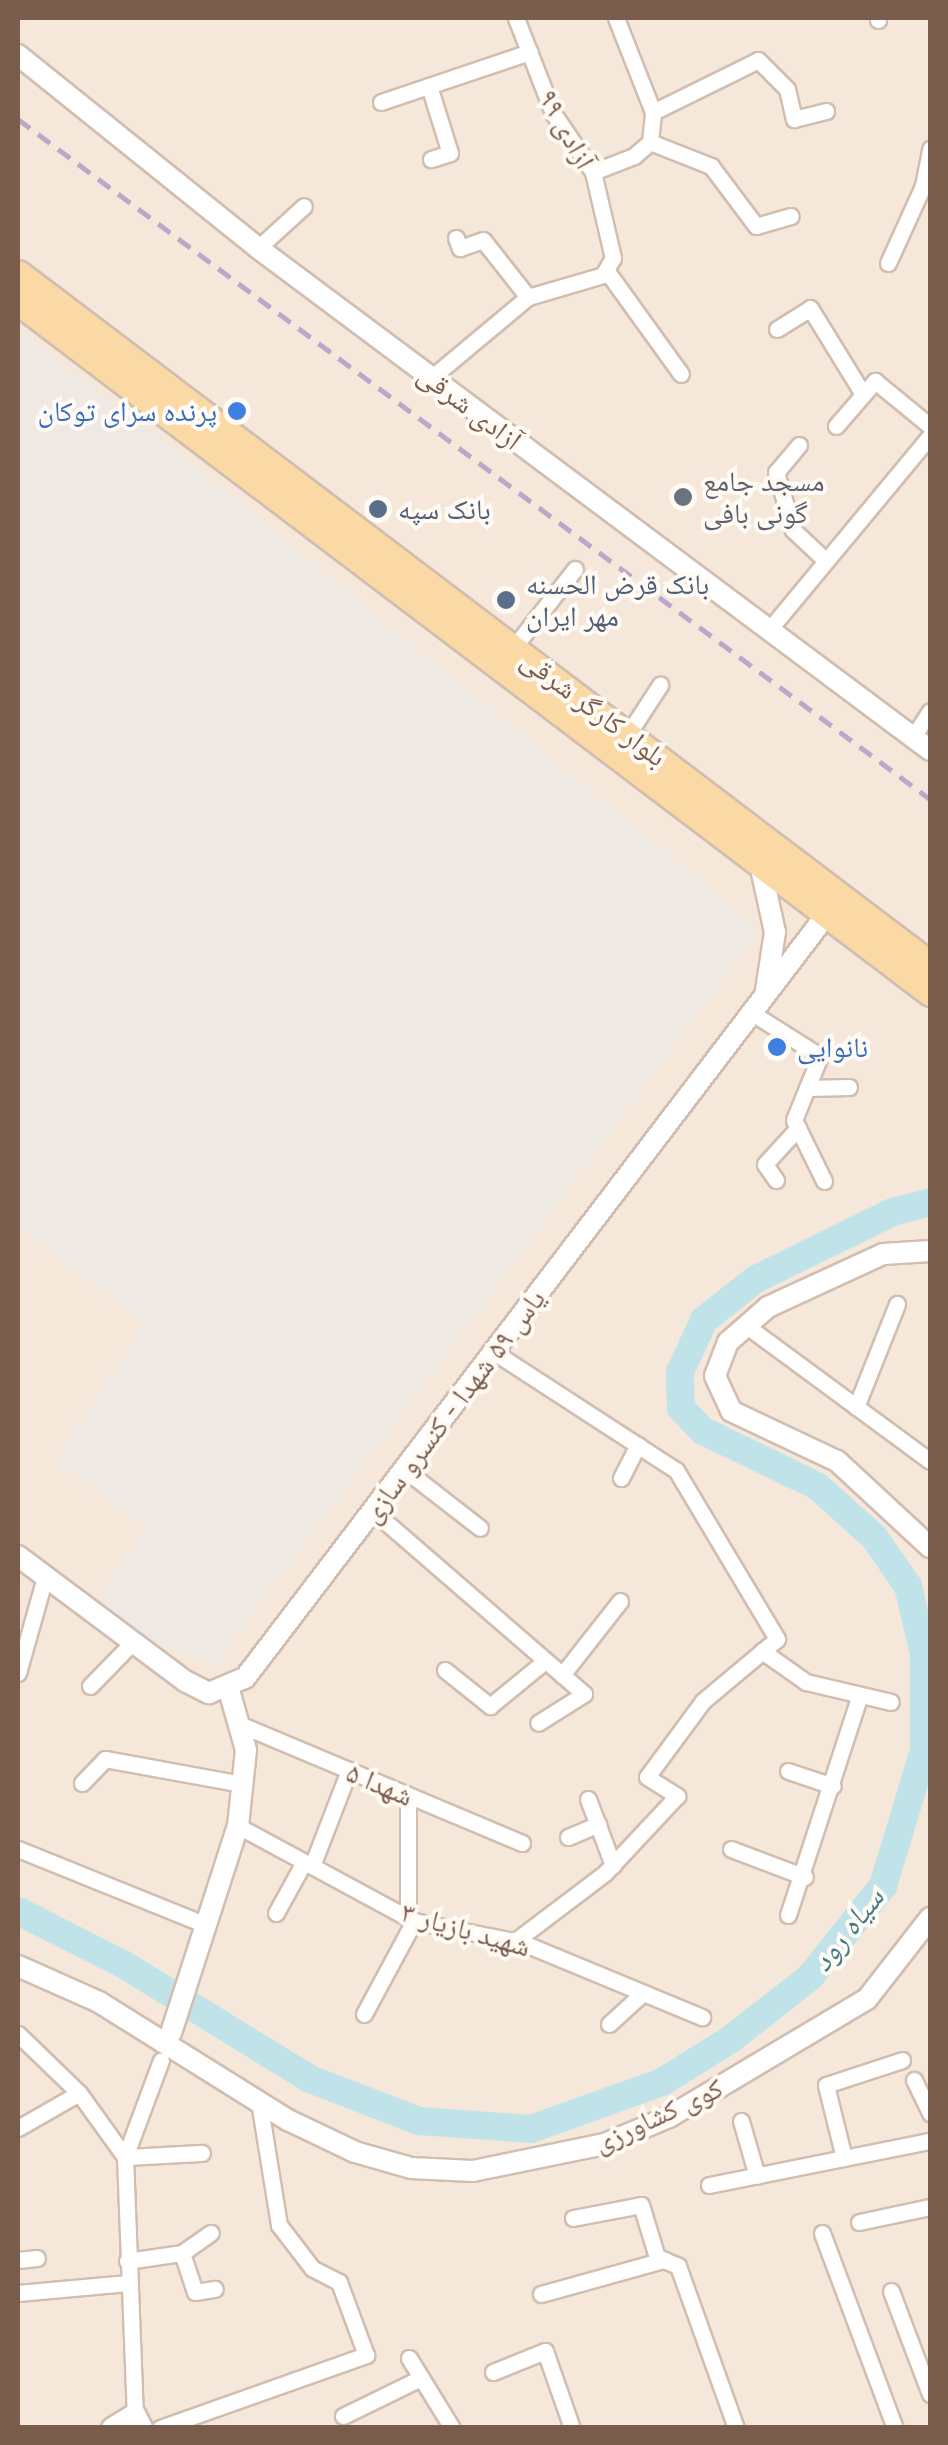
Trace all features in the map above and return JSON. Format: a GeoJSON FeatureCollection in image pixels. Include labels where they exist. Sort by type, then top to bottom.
{"type":"FeatureCollection","features":[{"type":"Feature","properties":{"kind":"main road","name":"بلوار کارگر شرقی"},"geometry":{"type":"LineString","coordinates":[[18,273],[760,864],[930,992]]}},
{"type":"Feature","properties":{"kind":"main road","name":"بلوار کارگر شرقی"},"geometry":{"type":"LineString","coordinates":[[18,302],[362,547],[514,647],[930,964]]}},
{"type":"Feature","properties":{"kind":"street","name":"آزادی ٩٩"},"geometry":{"type":"LineString","coordinates":[[516,18],[553,113],[592,172],[613,258],[606,270]]}},
{"type":"Feature","properties":{"kind":"street"},"geometry":{"type":"LineString","coordinates":[[592,172],[634,156],[650,142],[653,112],[616,18]]}},
{"type":"Feature","properties":{"kind":"street"},"geometry":{"type":"LineString","coordinates":[[380,102],[530,52]]}},
{"type":"Feature","properties":{"kind":"street","name":"آزادی شرقی"},"geometry":{"type":"LineString","coordinates":[[18,56],[258,248],[930,750]]}},
{"type":"Feature","properties":{"kind":"street"},"geometry":{"type":"LineString","coordinates":[[653,112],[758,60],[787,89],[794,119],[826,112]]}},
{"type":"Feature","properties":{"kind":"street"},"geometry":{"type":"LineString","coordinates":[[429,86],[450,152],[431,158]]}},
{"type":"Feature","properties":{"kind":"street"},"geometry":{"type":"LineString","coordinates":[[650,142],[711,166],[756,226],[790,216]]}},
{"type":"Feature","properties":{"kind":"street"},"geometry":{"type":"LineString","coordinates":[[888,263],[923,205],[930,149]]}},
{"type":"Feature","properties":{"kind":"street"},"geometry":{"type":"LineString","coordinates":[[258,248],[304,206]]}},
{"type":"Feature","properties":{"kind":"street"},"geometry":{"type":"LineString","coordinates":[[456,238],[460,248],[483,240],[528,298]]}},
{"type":"Feature","properties":{"kind":"street"},"geometry":{"type":"LineString","coordinates":[[431,378],[528,298],[606,270],[681,374]]}},
{"type":"Feature","properties":{"kind":"street"},"geometry":{"type":"LineString","coordinates":[[778,329],[810,308],[863,394]]}},
{"type":"Feature","properties":{"kind":"street"},"geometry":{"type":"LineString","coordinates":[[836,426],[874,381],[930,426]]}},
{"type":"Feature","properties":{"kind":"street"},"geometry":{"type":"LineString","coordinates":[[768,631],[930,436]]}},
{"type":"Feature","properties":{"kind":"street"},"geometry":{"type":"LineString","coordinates":[[798,444],[776,472],[793,530],[826,562]]}},
{"type":"Feature","properties":{"kind":"street"},"geometry":{"type":"LineString","coordinates":[[514,647],[575,569]]}},
{"type":"Feature","properties":{"kind":"street"},"geometry":{"type":"LineString","coordinates":[[628,734],[660,686]]}},
{"type":"Feature","properties":{"kind":"street"},"geometry":{"type":"LineString","coordinates":[[912,736],[930,711]]}},
{"type":"Feature","properties":{"kind":"street"},"geometry":{"type":"LineString","coordinates":[[760,864],[775,932],[758,1004],[820,1056],[794,1120],[824,1181]]}},
{"type":"Feature","properties":{"kind":"street","name":"یاس ۵۹ شهدا - کنسرو سازی"},"geometry":{"type":"LineString","coordinates":[[228,1687],[245,1678],[827,914]]}},
{"type":"Feature","properties":{"kind":"street"},"geometry":{"type":"LineString","coordinates":[[807,1088],[849,1087]]}},
{"type":"Feature","properties":{"kind":"street"},"geometry":{"type":"LineString","coordinates":[[766,1164],[798,1128]]}},
{"type":"Feature","properties":{"kind":"street"},"geometry":{"type":"LineString","coordinates":[[748,1158],[766,1164],[776,1180]]}},
{"type":"Feature","properties":{"kind":"street"},"geometry":{"type":"LineString","coordinates":[[930,1251],[883,1254],[744,1324],[728,1342],[715,1376],[731,1411],[837,1461],[930,1548]]}},
{"type":"Feature","properties":{"kind":"street"},"geometry":{"type":"LineString","coordinates":[[856,1407],[897,1304]]}},
{"type":"Feature","properties":{"kind":"street"},"geometry":{"type":"LineString","coordinates":[[744,1324],[930,1461]]}},
{"type":"Feature","properties":{"kind":"street"},"geometry":{"type":"LineString","coordinates":[[494,1352],[676,1470],[777,1639],[703,1701],[647,1777],[677,1796],[613,1864],[515,1942]]}},
{"type":"Feature","properties":{"kind":"street"},"geometry":{"type":"LineString","coordinates":[[621,1478],[638,1445]]}},
{"type":"Feature","properties":{"kind":"street"},"geometry":{"type":"LineString","coordinates":[[404,1469],[480,1528]]}},
{"type":"Feature","properties":{"kind":"street"},"geometry":{"type":"LineString","coordinates":[[373,1511],[584,1694],[538,1723]]}},
{"type":"Feature","properties":{"kind":"street"},"geometry":{"type":"LineString","coordinates":[[18,1556],[208,1692],[228,1687],[246,1750],[238,1826],[126,2157],[128,2283],[139,2420],[112,2428]]}},
{"type":"Feature","properties":{"kind":"street"},"geometry":{"type":"LineString","coordinates":[[18,1673],[45,1577]]}},
{"type":"Feature","properties":{"kind":"street"},"geometry":{"type":"LineString","coordinates":[[562,1675],[620,1602]]}},
{"type":"Feature","properties":{"kind":"street"},"geometry":{"type":"LineString","coordinates":[[90,1686],[133,1642]]}},
{"type":"Feature","properties":{"kind":"street"},"geometry":{"type":"LineString","coordinates":[[762,1651],[806,1682],[890,1702]]}},
{"type":"Feature","properties":{"kind":"street"},"geometry":{"type":"LineString","coordinates":[[445,1670],[490,1706],[546,1660]]}},
{"type":"Feature","properties":{"kind":"street"},"geometry":{"type":"LineString","coordinates":[[788,1915],[805,1877],[860,1695]]}},
{"type":"Feature","properties":{"kind":"street","name":"شهدا ۵"},"geometry":{"type":"LineString","coordinates":[[239,1724],[522,1844]]}},
{"type":"Feature","properties":{"kind":"street"},"geometry":{"type":"LineString","coordinates":[[82,1783],[105,1759],[242,1784]]}},
{"type":"Feature","properties":{"kind":"street"},"geometry":{"type":"LineString","coordinates":[[276,1914],[308,1864],[349,1770]]}},
{"type":"Feature","properties":{"kind":"street"},"geometry":{"type":"LineString","coordinates":[[788,1771],[833,1786]]}},
{"type":"Feature","properties":{"kind":"street"},"geometry":{"type":"LineString","coordinates":[[364,2014],[411,1919],[408,1795]]}},
{"type":"Feature","properties":{"kind":"street"},"geometry":{"type":"LineString","coordinates":[[588,1799],[613,1864]]}},
{"type":"Feature","properties":{"kind":"street"},"geometry":{"type":"LineString","coordinates":[[568,1836],[598,1824]]}},
{"type":"Feature","properties":{"kind":"street","name":"شهید بازیار ۳"},"geometry":{"type":"LineString","coordinates":[[238,1826],[411,1919],[515,1942],[702,2017]]}},
{"type":"Feature","properties":{"kind":"street"},"geometry":{"type":"LineString","coordinates":[[18,1849],[203,1934]]}},
{"type":"Feature","properties":{"kind":"street"},"geometry":{"type":"LineString","coordinates":[[732,1849],[805,1877]]}},
{"type":"Feature","properties":{"kind":"street","name":"کوی کشاورزی"},"geometry":{"type":"LineString","coordinates":[[18,1966],[99,2002],[259,2102],[356,2152],[411,2168],[474,2171],[604,2144],[669,2117],[844,2015],[907,1955],[930,1918]]}},
{"type":"Feature","properties":{"kind":"street"},"geometry":{"type":"LineString","coordinates":[[609,2024],[643,1992]]}},
{"type":"Feature","properties":{"kind":"street"},"geometry":{"type":"LineString","coordinates":[[18,2034],[78,2093],[126,2157]]}},
{"type":"Feature","properties":{"kind":"street"},"geometry":{"type":"LineString","coordinates":[[844,2158],[826,2085],[902,2060]]}},
{"type":"Feature","properties":{"kind":"street"},"geometry":{"type":"LineString","coordinates":[[914,2080],[930,2113]]}},
{"type":"Feature","properties":{"kind":"street"},"geometry":{"type":"LineString","coordinates":[[18,2128],[78,2093]]}},
{"type":"Feature","properties":{"kind":"street"},"geometry":{"type":"LineString","coordinates":[[160,2428],[366,2355],[339,2282],[312,2268],[279,2224],[259,2102]]}},
{"type":"Feature","properties":{"kind":"street"},"geometry":{"type":"LineString","coordinates":[[741,2121],[757,2176]]}},
{"type":"Feature","properties":{"kind":"street"},"geometry":{"type":"LineString","coordinates":[[709,2185],[930,2141]]}},
{"type":"Feature","properties":{"kind":"street"},"geometry":{"type":"LineString","coordinates":[[126,2157],[202,2153]]}},
{"type":"Feature","properties":{"kind":"street"},"geometry":{"type":"LineString","coordinates":[[573,2218],[642,2205],[664,2260]]}},
{"type":"Feature","properties":{"kind":"street"},"geometry":{"type":"LineString","coordinates":[[859,2222],[930,2207]]}},
{"type":"Feature","properties":{"kind":"street"},"geometry":{"type":"LineString","coordinates":[[127,2261],[182,2253],[210,2233]]}},
{"type":"Feature","properties":{"kind":"street"},"geometry":{"type":"LineString","coordinates":[[822,2233],[895,2428]]}},
{"type":"Feature","properties":{"kind":"street"},"geometry":{"type":"LineString","coordinates":[[182,2253],[195,2292],[215,2289]]}},
{"type":"Feature","properties":{"kind":"street"},"geometry":{"type":"LineString","coordinates":[[18,2260],[36,2258]]}},
{"type":"Feature","properties":{"kind":"street"},"geometry":{"type":"LineString","coordinates":[[541,2294],[664,2260],[678,2266],[736,2428]]}},
{"type":"Feature","properties":{"kind":"street"},"geometry":{"type":"LineString","coordinates":[[18,2293],[128,2283]]}},
{"type":"Feature","properties":{"kind":"street"},"geometry":{"type":"LineString","coordinates":[[891,2291],[930,2394]]}},
{"type":"Feature","properties":{"kind":"street"},"geometry":{"type":"LineString","coordinates":[[493,2372],[545,2351],[572,2428]]}},
{"type":"Feature","properties":{"kind":"street"},"geometry":{"type":"LineString","coordinates":[[409,2358],[451,2427]]}},
{"type":"Feature","properties":{"kind":"street"},"geometry":{"type":"LineString","coordinates":[[343,2416],[421,2378]]}},
{"type":"Feature","properties":{"kind":"shaded area"},"geometry":{"type":"Polygon","coordinates":[[[18,18],[930,18],[930,2427],[18,2427],[18,18]]]}},
{"type":"Feature","properties":{"kind":"shaded area"},"geometry":{"type":"Polygon","coordinates":[[[18,330],[190,462],[761,930],[214,1666],[92,1612],[145,1527],[55,1459],[145,1323],[18,1227],[18,330]]]}},
{"type":"Feature","properties":{"kind":"waterway","name":"سیاه رود"},"geometry":{"type":"LineString","coordinates":[[18,1911],[123,1964],[310,2079],[419,2121],[531,2129],[662,2082],[731,2039],[810,1977],[883,1886],[924,1750],[924,1654],[908,1586],[874,1537],[817,1486],[703,1431],[681,1408],[680,1372],[704,1320],[756,1279],[893,1212],[930,1202]]}},
{"type":"Feature","properties":{"kind":"railway"},"geometry":{"type":"LineString","coordinates":[[18,119],[930,799]]}},
{"type":"Feature","properties":{"kind":"place","name":"پرنده سرای توکان"},"geometry":{"type":"Point","coordinates":[237,411]}},
{"type":"Feature","properties":{"kind":"place","name":"مسجد جامع گونی بافی"},"geometry":{"type":"Point","coordinates":[683,497]}},
{"type":"Feature","properties":{"kind":"place","name":"بانک سپه"},"geometry":{"type":"Point","coordinates":[378,509]}},
{"type":"Feature","properties":{"kind":"place","name":"بانک قرض الحسنه مهر ایران"},"geometry":{"type":"Point","coordinates":[506,600]}},
{"type":"Feature","properties":{"kind":"place","name":"نانوایی"},"geometry":{"type":"Point","coordinates":[777,1047]}}]}
